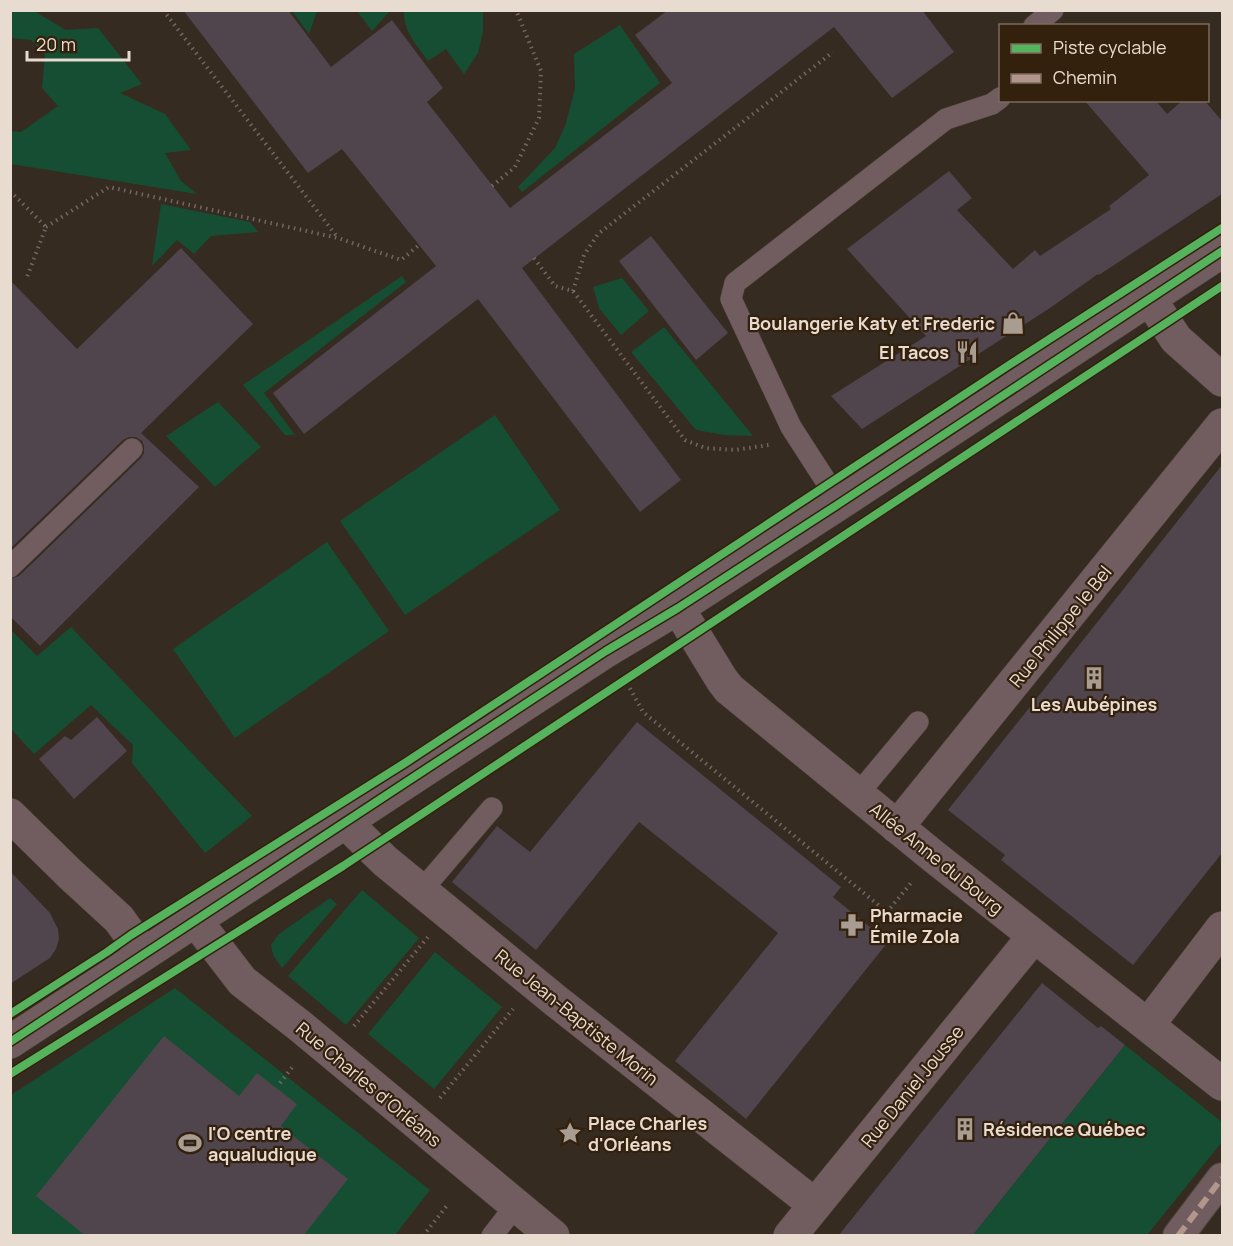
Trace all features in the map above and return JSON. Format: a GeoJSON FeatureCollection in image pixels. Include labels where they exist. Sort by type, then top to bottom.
{"type":"FeatureCollection","features":[{"type":"Feature","properties":{"kind":"street"},"geometry":{"type":"LineString","coordinates":[[10,1042],[606,651],[678,608],[840,503],[1222,251]]}},
{"type":"Feature","properties":{"kind":"street"},"geometry":{"type":"LineString","coordinates":[[1150,299],[1176,339],[1222,380]]}},
{"type":"Feature","properties":{"kind":"street","name":"Rue Philippe le Bel"},"geometry":{"type":"LineString","coordinates":[[897,827],[1222,425]]}},
{"type":"Feature","properties":{"kind":"street","name":"Allée Anne du Bourg"},"geometry":{"type":"LineString","coordinates":[[678,608],[729,689],[897,827],[1222,1084]]}},
{"type":"Feature","properties":{"kind":"street"},"geometry":{"type":"LineString","coordinates":[[10,815],[119,919],[144,954]]}},
{"type":"Feature","properties":{"kind":"street","name":"Rue Jean-Baptiste Morin"},"geometry":{"type":"LineString","coordinates":[[345,822],[385,861],[572,1014],[814,1205]]}},
{"type":"Feature","properties":{"kind":"street","name":"Rue Charles d'Orléans"},"geometry":{"type":"LineString","coordinates":[[196,921],[242,981],[300,1026],[553,1236]]}},
{"type":"Feature","properties":{"kind":"street"},"geometry":{"type":"LineString","coordinates":[[1148,1025],[1222,927]]}},
{"type":"Feature","properties":{"kind":"street","name":"Rue Daniel Jousse"},"geometry":{"type":"LineString","coordinates":[[790,1236],[1034,936]]}},
{"type":"Feature","properties":{"kind":"street"},"geometry":{"type":"LineString","coordinates":[[1178,1236],[1222,1178]]}},
{"type":"Feature","properties":{"kind":"lane"},"geometry":{"type":"LineString","coordinates":[[1036,24],[1053,10]]}},
{"type":"Feature","properties":{"kind":"lane"},"geometry":{"type":"LineString","coordinates":[[840,503],[791,427],[731,299],[735,283],[946,119],[992,104],[999,99]]}},
{"type":"Feature","properties":{"kind":"lane"},"geometry":{"type":"LineString","coordinates":[[10,567],[132,450]]}},
{"type":"Feature","properties":{"kind":"lane"},"geometry":{"type":"LineString","coordinates":[[858,794],[918,722]]}},
{"type":"Feature","properties":{"kind":"lane"},"geometry":{"type":"LineString","coordinates":[[420,889],[492,808]]}},
{"type":"Feature","properties":{"kind":"lane"},"geometry":{"type":"LineString","coordinates":[[492,1236],[516,1205]]}},
{"type":"Feature","properties":{"kind":"path"},"geometry":{"type":"LineString","coordinates":[[163,10],[338,238]]}},
{"type":"Feature","properties":{"kind":"path"},"geometry":{"type":"LineString","coordinates":[[492,186],[515,167],[539,117],[541,71],[516,10]]}},
{"type":"Feature","properties":{"kind":"path"},"geometry":{"type":"LineString","coordinates":[[573,291],[584,255],[598,234],[833,52]]}},
{"type":"Feature","properties":{"kind":"path"},"geometry":{"type":"LineString","coordinates":[[27,278],[46,227],[109,187],[338,238],[401,260],[419,245]]}},
{"type":"Feature","properties":{"kind":"path"},"geometry":{"type":"LineString","coordinates":[[10,191],[46,227]]}},
{"type":"Feature","properties":{"kind":"path"},"geometry":{"type":"LineString","coordinates":[[534,258],[555,286],[573,291],[685,440],[705,448],[735,450],[778,444]]}},
{"type":"Feature","properties":{"kind":"path"},"geometry":{"type":"LineString","coordinates":[[626,681],[643,712],[887,912],[915,879]]}},
{"type":"Feature","properties":{"kind":"path"},"geometry":{"type":"LineString","coordinates":[[348,1034],[431,933]]}},
{"type":"Feature","properties":{"kind":"path"},"geometry":{"type":"LineString","coordinates":[[434,1106],[518,1003]]}},
{"type":"Feature","properties":{"kind":"path"},"geometry":{"type":"LineString","coordinates":[[280,1083],[294,1064]]}},
{"type":"Feature","properties":{"kind":"path"},"geometry":{"type":"LineString","coordinates":[[423,1236],[449,1203]]}},
{"type":"Feature","properties":{"kind":"green space"},"geometry":{"type":"Polygon","coordinates":[[[11,10],[34,11],[66,30],[98,28],[142,84],[120,93],[165,114],[191,150],[165,153],[181,181],[197,194],[11,164],[11,131],[21,132],[58,106],[42,88],[45,55],[31,40],[11,38],[11,10]]]}},
{"type":"Feature","properties":{"kind":"green space"},"geometry":{"type":"Polygon","coordinates":[[[357,10],[391,10],[372,31],[357,11],[357,10]]]}},
{"type":"Feature","properties":{"kind":"green space"},"geometry":{"type":"Polygon","coordinates":[[[292,11],[317,11],[309,34],[292,11]]]}},
{"type":"Feature","properties":{"kind":"green space"},"geometry":{"type":"Polygon","coordinates":[[[404,11],[483,11],[483,32],[478,53],[464,74],[446,49],[428,61],[408,31],[404,11]]]}},
{"type":"Feature","properties":{"kind":"green space"},"geometry":{"type":"Polygon","coordinates":[[[620,25],[660,83],[522,192],[518,187],[555,148],[565,126],[575,89],[574,54],[620,25]]]}},
{"type":"Feature","properties":{"kind":"green space"},"geometry":{"type":"Polygon","coordinates":[[[161,204],[250,222],[258,232],[211,236],[194,254],[177,240],[152,266],[161,204]]]}},
{"type":"Feature","properties":{"kind":"green space"},"geometry":{"type":"Polygon","coordinates":[[[402,276],[406,282],[264,393],[295,435],[285,435],[243,385],[402,276]]]}},
{"type":"Feature","properties":{"kind":"green space"},"geometry":{"type":"Polygon","coordinates":[[[622,278],[649,311],[621,335],[599,308],[593,287],[622,278]]]}},
{"type":"Feature","properties":{"kind":"green space"},"geometry":{"type":"Polygon","coordinates":[[[664,327],[753,436],[724,435],[696,430],[631,352],[664,327]]]}},
{"type":"Feature","properties":{"kind":"green space"},"geometry":{"type":"Polygon","coordinates":[[[218,402],[261,447],[215,487],[166,436],[218,402]]]}},
{"type":"Feature","properties":{"kind":"green space"},"geometry":{"type":"Polygon","coordinates":[[[495,415],[560,510],[405,615],[340,521],[495,415]]]}},
{"type":"Feature","properties":{"kind":"green space"},"geometry":{"type":"Polygon","coordinates":[[[327,542],[389,631],[235,738],[173,649],[327,542]]]}},
{"type":"Feature","properties":{"kind":"green space"},"geometry":{"type":"Polygon","coordinates":[[[71,627],[252,816],[205,853],[132,763],[133,745],[91,705],[34,754],[11,729],[11,630],[37,656],[71,627]]]}},
{"type":"Feature","properties":{"kind":"green space"},"geometry":{"type":"Polygon","coordinates":[[[362,890],[419,938],[346,1025],[288,976],[362,890]]]}},
{"type":"Feature","properties":{"kind":"green space"},"geometry":{"type":"Polygon","coordinates":[[[330,898],[337,904],[282,968],[273,955],[271,945],[279,934],[330,898]]]}},
{"type":"Feature","properties":{"kind":"green space"},"geometry":{"type":"Polygon","coordinates":[[[435,952],[502,1007],[434,1089],[368,1034],[435,952]]]}},
{"type":"Feature","properties":{"kind":"green space","name":"l'O centre aqualudique"},"geometry":{"type":"Polygon","coordinates":[[[175,988],[430,1190],[395,1235],[11,1236],[11,1095],[175,988]]]}},
{"type":"Feature","properties":{"kind":"green space"},"geometry":{"type":"Polygon","coordinates":[[[1125,1045],[1222,1122],[1222,1142],[1147,1235],[972,1236],[1125,1045]]]}},
{"type":"Feature","properties":{"kind":"building"},"geometry":{"type":"Polygon","coordinates":[[[183,10],[288,10],[331,67],[392,20],[443,88],[427,102],[510,208],[672,83],[635,35],[668,10],[922,10],[954,52],[892,98],[834,27],[522,268],[681,480],[640,512],[478,299],[304,434],[273,393],[436,266],[342,149],[308,173],[183,10]]]}},
{"type":"Feature","properties":{"kind":"building"},"geometry":{"type":"Polygon","coordinates":[[[1086,102],[1157,102],[1167,114],[1181,102],[1206,102],[1222,121],[1222,194],[862,429],[831,396],[926,336],[847,249],[949,171],[972,198],[957,210],[1013,269],[1035,250],[1040,256],[1111,209],[1109,206],[1149,175],[1086,102]]]}},
{"type":"Feature","properties":{"kind":"building"},"geometry":{"type":"Polygon","coordinates":[[[651,236],[728,333],[696,360],[619,261],[651,236]]]}},
{"type":"Feature","properties":{"kind":"building"},"geometry":{"type":"Polygon","coordinates":[[[181,248],[253,324],[141,433],[199,487],[40,646],[10,616],[10,579],[19,576],[141,458],[144,446],[142,441],[136,437],[123,440],[10,549],[10,280],[77,349],[181,248]]]}},
{"type":"Feature","properties":{"kind":"building"},"geometry":{"type":"Polygon","coordinates":[[[1222,465],[1222,853],[1133,965],[1001,860],[1005,855],[948,810],[1222,465]]]}},
{"type":"Feature","properties":{"kind":"building"},"geometry":{"type":"Polygon","coordinates":[[[97,717],[127,751],[74,799],[39,759],[65,736],[71,740],[97,717]]]}},
{"type":"Feature","properties":{"kind":"building"},"geometry":{"type":"Polygon","coordinates":[[[637,722],[841,887],[833,897],[888,942],[746,1119],[675,1061],[778,933],[639,822],[536,950],[452,882],[497,826],[530,852],[637,722]]]}},
{"type":"Feature","properties":{"kind":"building"},"geometry":{"type":"Polygon","coordinates":[[[10,871],[50,913],[58,929],[59,939],[50,958],[10,984],[10,871]]]}},
{"type":"Feature","properties":{"kind":"building","name":"Résidence Québec"},"geometry":{"type":"Polygon","coordinates":[[[1042,983],[1098,1028],[1101,1026],[1125,1045],[972,1236],[838,1236],[1042,983]]]}},
{"type":"Feature","properties":{"kind":"building"},"geometry":{"type":"Polygon","coordinates":[[[164,1036],[239,1096],[257,1073],[297,1104],[281,1126],[348,1179],[303,1236],[86,1236],[36,1196],[164,1036]]]}},
{"type":"Feature","properties":{"kind":"marked path"},"geometry":{"type":"LineString","coordinates":[[1178,1236],[1222,1178]]}},
{"type":"Feature","properties":{"kind":"cycle path"},"geometry":{"type":"LineString","coordinates":[[10,1014],[408,761],[1009,365],[1222,228]]}},
{"type":"Feature","properties":{"kind":"cycle path"},"geometry":{"type":"LineString","coordinates":[[10,1042],[606,651],[678,608],[840,503],[1222,251]]}},
{"type":"Feature","properties":{"kind":"cycle path"},"geometry":{"type":"LineString","coordinates":[[10,1074],[343,866],[1222,286]]}},
{"type":"Feature","properties":{"kind":"place","name":"Boulangerie Katy et Frederic"},"geometry":{"type":"Point","coordinates":[1013,323]}},
{"type":"Feature","properties":{"kind":"place","name":"El Tacos"},"geometry":{"type":"Point","coordinates":[967,352]}},
{"type":"Feature","properties":{"kind":"place","name":"Les Aubépines"},"geometry":{"type":"Point","coordinates":[1094,678]}},
{"type":"Feature","properties":{"kind":"place","name":"Pharmacie Émile Zola"},"geometry":{"type":"Point","coordinates":[852,925]}},
{"type":"Feature","properties":{"kind":"place","name":"Résidence Québec"},"geometry":{"type":"Point","coordinates":[965,1129]}},
{"type":"Feature","properties":{"kind":"place","name":"Place Charles d'Orléans"},"geometry":{"type":"Point","coordinates":[570,1133]}},
{"type":"Feature","properties":{"kind":"place","name":"l'O centre aqualudique"},"geometry":{"type":"Point","coordinates":[190,1143]}}]}
